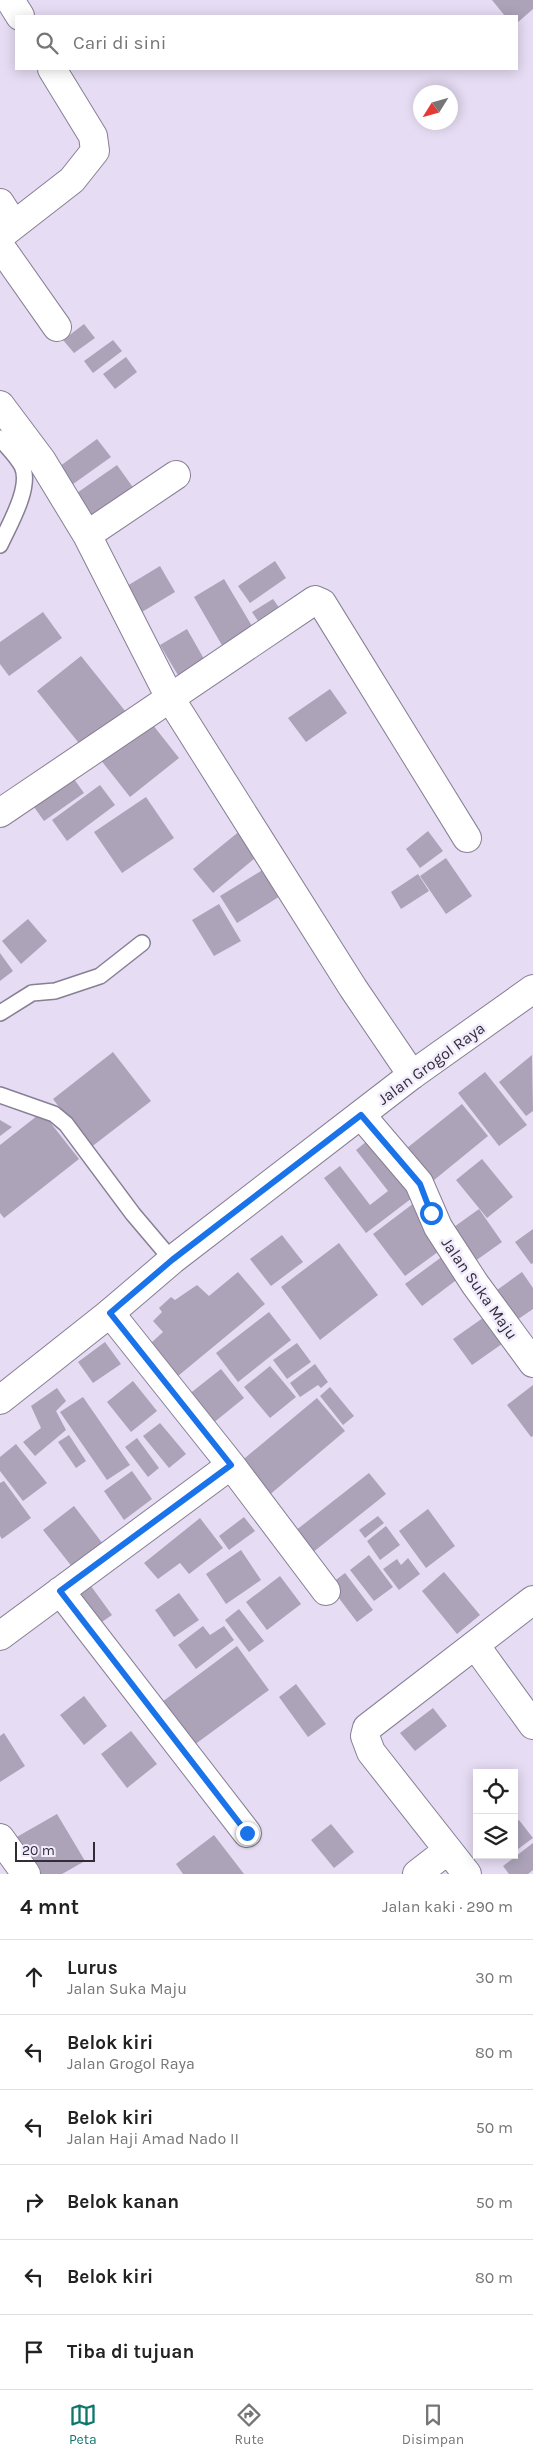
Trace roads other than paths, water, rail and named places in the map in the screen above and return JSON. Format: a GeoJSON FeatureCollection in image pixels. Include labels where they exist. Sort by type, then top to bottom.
{"type":"FeatureCollection","features":[{"type":"Feature","properties":{"kind":"street"},"geometry":{"type":"LineString","coordinates":[[10,0],[19,15]]}},
{"type":"Feature","properties":{"kind":"street"},"geometry":{"type":"LineString","coordinates":[[53,70],[93,136],[96,142],[95,151],[72,180],[4,228],[57,327]]}},
{"type":"Feature","properties":{"kind":"street"},"geometry":{"type":"LineString","coordinates":[[0,405],[42,461],[87,535],[170,698],[347,979],[412,1075]]}},
{"type":"Feature","properties":{"kind":"street"},"geometry":{"type":"LineString","coordinates":[[87,535],[176,475]]}},
{"type":"Feature","properties":{"kind":"street"},"geometry":{"type":"LineString","coordinates":[[0,813],[312,601],[320,600],[467,838]]}},
{"type":"Feature","properties":{"kind":"street","name":"Jalan Grogol Raya"},"geometry":{"type":"LineString","coordinates":[[0,1400],[110,1313],[164,1252],[361,1115],[412,1075],[533,990]]}},
{"type":"Feature","properties":{"kind":"street","name":"Jalan Suka Maju"},"geometry":{"type":"LineString","coordinates":[[361,1115],[420,1184],[438,1226],[475,1284],[533,1363]]}},
{"type":"Feature","properties":{"kind":"street"},"geometry":{"type":"LineString","coordinates":[[110,1313],[231,1465],[326,1591]]}},
{"type":"Feature","properties":{"kind":"street"},"geometry":{"type":"LineString","coordinates":[[0,1636],[231,1465]]}},
{"type":"Feature","properties":{"kind":"street"},"geometry":{"type":"LineString","coordinates":[[60,1591],[247,1833]]}},
{"type":"Feature","properties":{"kind":"street"},"geometry":{"type":"LineString","coordinates":[[467,1874],[371,1752],[365,1736],[367,1728],[372,1722],[475,1646],[533,1600]]}},
{"type":"Feature","properties":{"kind":"street"},"geometry":{"type":"LineString","coordinates":[[475,1646],[533,1725]]}},
{"type":"Feature","properties":{"kind":"street"},"geometry":{"type":"LineString","coordinates":[[0,1838],[26,1874]]}},
{"type":"Feature","properties":{"kind":"street"},"geometry":{"type":"LineString","coordinates":[[417,1874],[448,1850]]}},
{"type":"Feature","properties":{"kind":"lane"},"geometry":{"type":"LineString","coordinates":[[0,438],[23,467],[25,483],[18,506],[0,545]]}},
{"type":"Feature","properties":{"kind":"lane"},"geometry":{"type":"LineString","coordinates":[[0,1013],[32,993],[55,991],[100,976],[142,943]]}},
{"type":"Feature","properties":{"kind":"lane"},"geometry":{"type":"LineString","coordinates":[[0,1095],[54,1114],[66,1124],[133,1214],[164,1252]]}}]}
